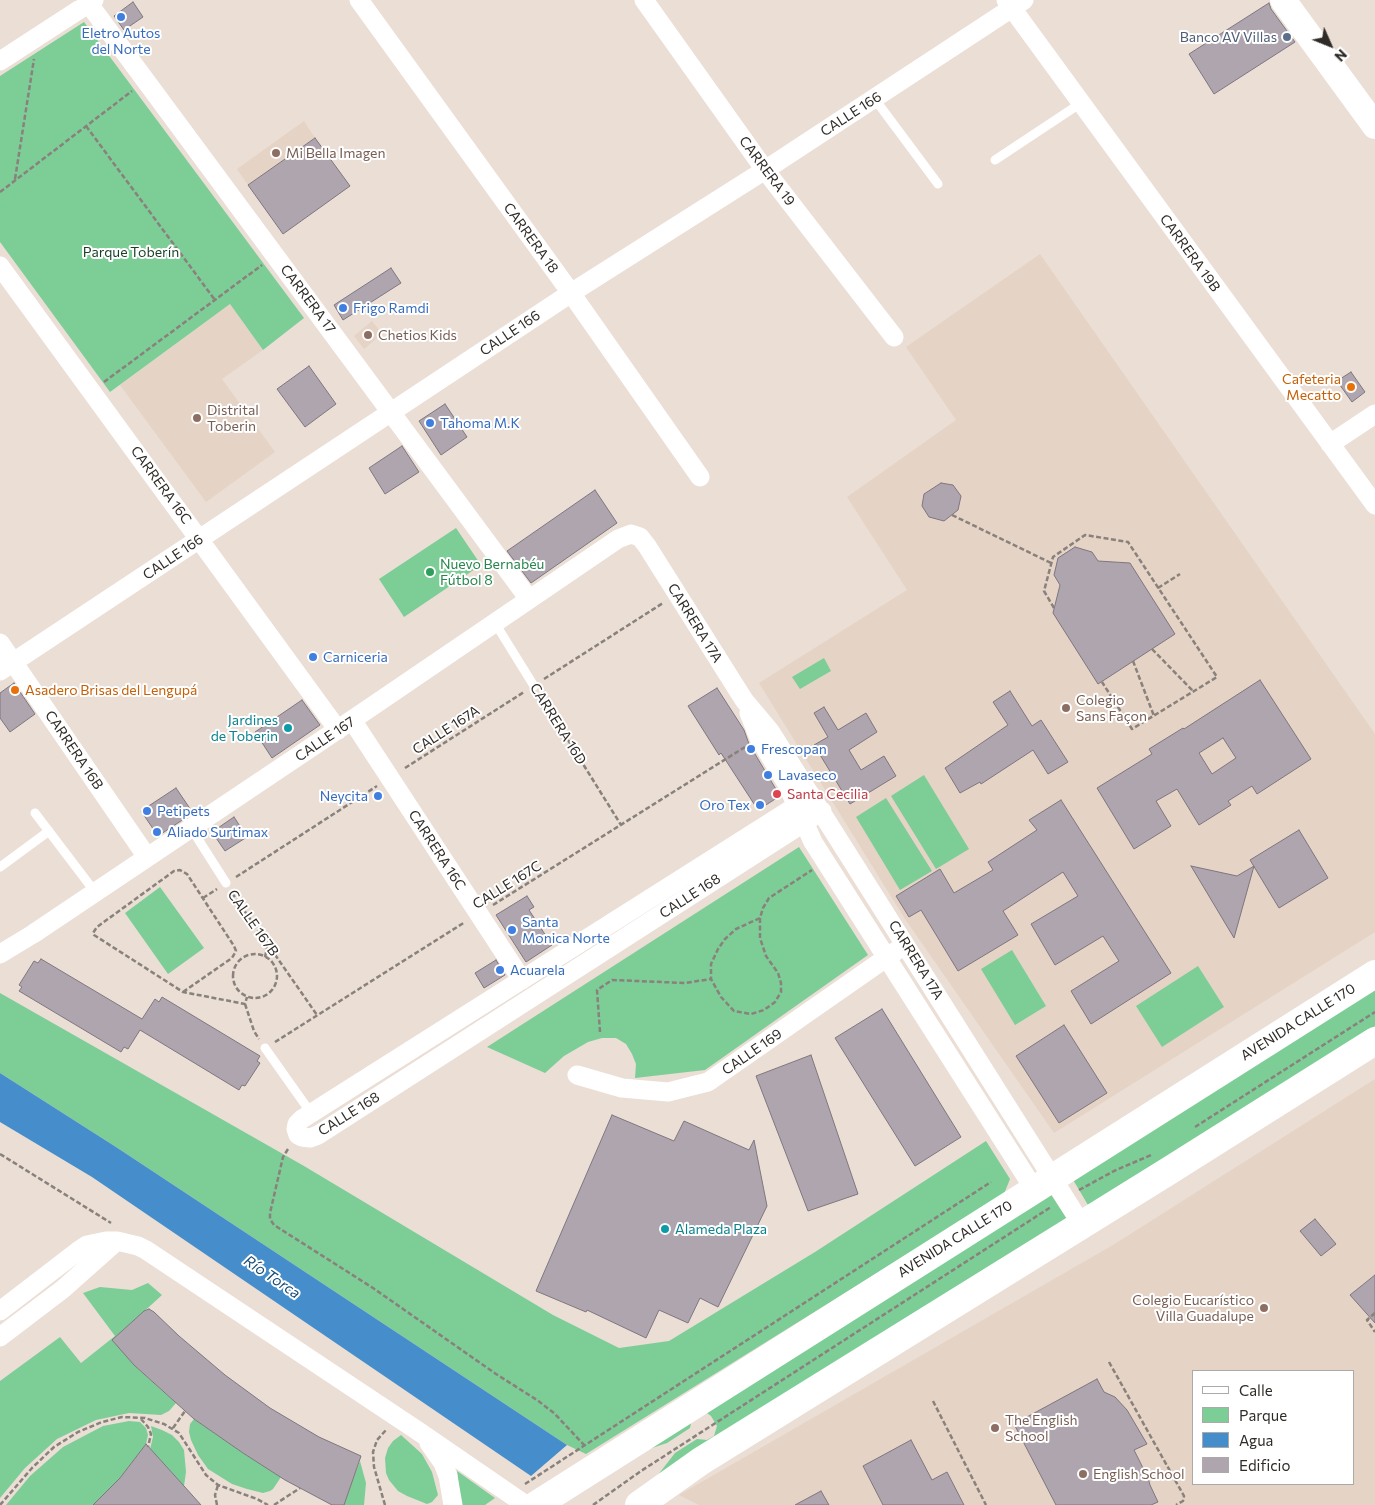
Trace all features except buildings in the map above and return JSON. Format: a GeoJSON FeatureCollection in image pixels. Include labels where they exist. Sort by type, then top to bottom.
{"type":"FeatureCollection","features":[{"type":"Feature","properties":{"kind":"main road"},"geometry":{"type":"LineString","coordinates":[[1283,0],[1375,126]]}},
{"type":"Feature","properties":{"kind":"main road","name":"AVENIDA CALLE 170"},"geometry":{"type":"LineString","coordinates":[[527,1499],[1050,1188],[1375,974]]}},
{"type":"Feature","properties":{"kind":"main road"},"geometry":{"type":"LineString","coordinates":[[639,1505],[701,1461],[1082,1225],[1375,1040]]}},
{"type":"Feature","properties":{"kind":"street","name":"CARRERA 18"},"geometry":{"type":"LineString","coordinates":[[359,0],[571,293],[700,477]]}},
{"type":"Feature","properties":{"kind":"street","name":"CARRERA 19"},"geometry":{"type":"LineString","coordinates":[[644,0],[765,170],[894,337]]}},
{"type":"Feature","properties":{"kind":"street"},"geometry":{"type":"LineString","coordinates":[[0,61],[89,1]]}},
{"type":"Feature","properties":{"kind":"street","name":"CARRERA 17"},"geometry":{"type":"LineString","coordinates":[[89,1],[529,599]]}},
{"type":"Feature","properties":{"kind":"street","name":"CALLE 166"},"geometry":{"type":"LineString","coordinates":[[7,667],[571,293],[765,170],[1014,2]]}},
{"type":"Feature","properties":{"kind":"street","name":"CARRERA 19B"},"geometry":{"type":"LineString","coordinates":[[1014,2],[1081,103],[1375,505]]}},
{"type":"Feature","properties":{"kind":"street","name":"CARRERA 16C"},"geometry":{"type":"LineString","coordinates":[[0,266],[200,539],[345,725],[390,778],[522,980]]}},
{"type":"Feature","properties":{"kind":"street"},"geometry":{"type":"LineString","coordinates":[[1330,444],[1375,414]]}},
{"type":"Feature","properties":{"kind":"street","name":"CALLE 167"},"geometry":{"type":"LineString","coordinates":[[0,954],[345,725],[618,539],[631,534],[640,537],[647,546]]}},
{"type":"Feature","properties":{"kind":"street","name":"CARRERA 17A"},"geometry":{"type":"LineString","coordinates":[[647,546],[744,700],[770,730],[810,804],[905,944],[1050,1188]]}},
{"type":"Feature","properties":{"kind":"street","name":"CARRERA 16B"},"geometry":{"type":"LineString","coordinates":[[0,643],[7,667],[147,857]]}},
{"type":"Feature","properties":{"kind":"street","name":"CARRERA 17A"},"geometry":{"type":"LineString","coordinates":[[744,700],[759,738],[787,784],[810,804]]}},
{"type":"Feature","properties":{"kind":"street","name":"CALLE 168"},"geometry":{"type":"LineString","coordinates":[[810,804],[804,822],[318,1135],[310,1138],[302,1138],[298,1135],[297,1124],[311,1113],[522,980],[810,804]]}},
{"type":"Feature","properties":{"kind":"street","name":"CARRERA 17A"},"geometry":{"type":"LineString","coordinates":[[804,822],[813,842],[886,957],[1050,1188],[1082,1225]]}},
{"type":"Feature","properties":{"kind":"street","name":"CALLE 169"},"geometry":{"type":"LineString","coordinates":[[577,1074],[622,1088],[668,1092],[708,1082],[905,944]]}},
{"type":"Feature","properties":{"kind":"street"},"geometry":{"type":"LineString","coordinates":[[0,1311],[78,1250],[96,1242],[118,1241],[132,1244],[146,1250],[418,1431],[527,1499]]}},
{"type":"Feature","properties":{"kind":"street"},"geometry":{"type":"LineString","coordinates":[[0,1338],[63,1289],[118,1241]]}},
{"type":"Feature","properties":{"kind":"street"},"geometry":{"type":"LineString","coordinates":[[418,1431],[436,1451],[443,1463],[452,1489],[454,1505]]}},
{"type":"Feature","properties":{"kind":"lane"},"geometry":{"type":"LineString","coordinates":[[874,98],[938,184]]}},
{"type":"Feature","properties":{"kind":"lane"},"geometry":{"type":"LineString","coordinates":[[995,160],[1081,103]]}},
{"type":"Feature","properties":{"kind":"lane","name":"CARRERA 16D"},"geometry":{"type":"LineString","coordinates":[[495,623],[534,686]]}},
{"type":"Feature","properties":{"kind":"lane"},"geometry":{"type":"LineString","coordinates":[[35,814],[95,892]]}},
{"type":"Feature","properties":{"kind":"lane","name":"CALLE 167B"},"geometry":{"type":"LineString","coordinates":[[191,828],[226,883]]}},
{"type":"Feature","properties":{"kind":"lane"},"geometry":{"type":"LineString","coordinates":[[0,867],[49,831]]}},
{"type":"Feature","properties":{"kind":"lane"},"geometry":{"type":"LineString","coordinates":[[265,1048],[311,1113]]}},
{"type":"Feature","properties":{"kind":"path"},"geometry":{"type":"LineString","coordinates":[[15,180],[35,51]]}},
{"type":"Feature","properties":{"kind":"path"},"geometry":{"type":"LineString","coordinates":[[0,192],[139,86]]}},
{"type":"Feature","properties":{"kind":"path"},"geometry":{"type":"LineString","coordinates":[[86,126],[215,300]]}},
{"type":"Feature","properties":{"kind":"path"},"geometry":{"type":"LineString","coordinates":[[100,384],[269,260]]}},
{"type":"Feature","properties":{"kind":"path"},"geometry":{"type":"LineString","coordinates":[[952,515],[1051,563]]}},
{"type":"Feature","properties":{"kind":"path"},"geometry":{"type":"LineString","coordinates":[[1054,608],[1044,591],[1053,557],[1085,535],[1128,542],[1217,677],[1132,729],[1102,682]]}},
{"type":"Feature","properties":{"kind":"path"},"geometry":{"type":"LineString","coordinates":[[1158,588],[1180,574]]}},
{"type":"Feature","properties":{"kind":"path","name":"CALLE 167A"},"geometry":{"type":"LineString","coordinates":[[226,883],[677,594]]}},
{"type":"Feature","properties":{"kind":"path"},"geometry":{"type":"LineString","coordinates":[[1152,649],[1193,692]]}},
{"type":"Feature","properties":{"kind":"path"},"geometry":{"type":"LineString","coordinates":[[1134,661],[1154,716]]}},
{"type":"Feature","properties":{"kind":"path","name":"CARRERA 16D"},"geometry":{"type":"LineString","coordinates":[[534,686],[620,825]]}},
{"type":"Feature","properties":{"kind":"path","name":"CALLE 167C"},"geometry":{"type":"LineString","coordinates":[[265,1048],[759,738]]}},
{"type":"Feature","properties":{"kind":"path"},"geometry":{"type":"LineString","coordinates":[[182,992],[232,958],[235,954],[234,946],[187,874],[183,870],[177,870],[97,927],[93,933],[96,938],[182,992],[245,1004]]}},
{"type":"Feature","properties":{"kind":"path"},"geometry":{"type":"LineString","coordinates":[[760,918],[736,929],[725,939],[711,964],[711,980],[721,997],[734,1011],[751,1014],[764,1010],[775,1002],[781,992],[778,973],[766,956],[760,938],[760,918],[769,898],[813,870]]}},
{"type":"Feature","properties":{"kind":"path"},"geometry":{"type":"LineString","coordinates":[[203,898],[226,883]]}},
{"type":"Feature","properties":{"kind":"path","name":"CALLE 167B"},"geometry":{"type":"LineString","coordinates":[[226,883],[317,1015]]}},
{"type":"Feature","properties":{"kind":"path"},"geometry":{"type":"LineString","coordinates":[[265,957],[268,944]]}},
{"type":"Feature","properties":{"kind":"path"},"geometry":{"type":"LineString","coordinates":[[259,955],[265,957],[274,966],[276,972],[274,985],[266,995],[247,997],[234,984],[236,964],[246,956],[259,955]]}},
{"type":"Feature","properties":{"kind":"path"},"geometry":{"type":"LineString","coordinates":[[600,1032],[597,990],[612,980],[685,983],[711,980]]}},
{"type":"Feature","properties":{"kind":"path"},"geometry":{"type":"LineString","coordinates":[[247,997],[245,1004],[254,1031],[265,1048]]}},
{"type":"Feature","properties":{"kind":"path"},"geometry":{"type":"LineString","coordinates":[[1193,1128],[1375,1012]]}},
{"type":"Feature","properties":{"kind":"path"},"geometry":{"type":"LineString","coordinates":[[298,1135],[283,1157],[270,1213],[270,1219],[274,1225],[373,1288],[496,1374],[537,1400],[554,1413],[584,1445]]}},
{"type":"Feature","properties":{"kind":"path"},"geometry":{"type":"LineString","coordinates":[[593,1505],[1050,1188],[1092,1182],[1152,1155]]}},
{"type":"Feature","properties":{"kind":"path"},"geometry":{"type":"LineString","coordinates":[[527,1499],[584,1445],[991,1182]]}},
{"type":"Feature","properties":{"kind":"path"},"geometry":{"type":"LineString","coordinates":[[1375,1313],[1367,1320],[1375,1332]]}},
{"type":"Feature","properties":{"kind":"path"},"geometry":{"type":"LineString","coordinates":[[1108,1362],[1184,1496],[1183,1502],[1176,1505]]}},
{"type":"Feature","properties":{"kind":"path"},"geometry":{"type":"LineString","coordinates":[[933,1401],[986,1505]]}},
{"type":"Feature","properties":{"kind":"path"},"geometry":{"type":"LineString","coordinates":[[172,1429],[185,1411]]}},
{"type":"Feature","properties":{"kind":"path"},"geometry":{"type":"LineString","coordinates":[[0,1505],[8,1494],[54,1447],[78,1432],[102,1422],[122,1417],[140,1418],[164,1424],[178,1433],[206,1475],[218,1485],[268,1505]]}},
{"type":"Feature","properties":{"kind":"path"},"geometry":{"type":"LineString","coordinates":[[140,1418],[148,1427],[150,1434],[148,1447]]}},
{"type":"Feature","properties":{"kind":"path"},"geometry":{"type":"LineString","coordinates":[[386,1505],[374,1466],[373,1452],[377,1440],[388,1427]]}},
{"type":"Feature","properties":{"kind":"path"},"geometry":{"type":"LineString","coordinates":[[217,1505],[215,1495],[218,1485]]}},
{"type":"Feature","properties":{"kind":"path"},"geometry":{"type":"LineString","coordinates":[[274,1505],[300,1488]]}},
{"type":"Feature","properties":{"kind":"shaded area","name":"Mi Bella Imagen"},"geometry":{"type":"Polygon","coordinates":[[[304,121],[315,138],[248,185],[237,169],[304,121]]]}},
{"type":"Feature","properties":{"kind":"shaded area","name":"Colegio Sans Façon"},"geometry":{"type":"Polygon","coordinates":[[[1040,254],[1375,734],[1375,932],[1054,1133],[905,919],[759,683],[907,590],[847,497],[956,420],[906,347],[1040,254]]]}},
{"type":"Feature","properties":{"kind":"shaded area","name":"Distrital Toberin"},"geometry":{"type":"Polygon","coordinates":[[[230,304],[263,350],[222,379],[275,452],[206,502],[120,385],[230,304]]]}},
{"type":"Feature","properties":{"kind":"shaded area","name":"Chetios Kids"},"geometry":{"type":"Polygon","coordinates":[[[372,321],[382,334],[364,349],[354,336],[372,321]]]}},
{"type":"Feature","properties":{"kind":"shaded area"},"geometry":{"type":"Polygon","coordinates":[[[1375,1079],[1375,1505],[699,1505],[679,1495],[1113,1245],[1375,1079]]]}},
{"type":"Feature","properties":{"kind":"green space","name":"Parque Toberín"},"geometry":{"type":"Polygon","coordinates":[[[84,22],[304,318],[263,350],[230,304],[110,392],[0,242],[0,76],[84,22]]]}},
{"type":"Feature","properties":{"kind":"green space","name":"Nuevo Bernabéu Fútbol 8"},"geometry":{"type":"Polygon","coordinates":[[[456,528],[481,565],[404,617],[379,579],[456,528]]]}},
{"type":"Feature","properties":{"kind":"green space"},"geometry":{"type":"Polygon","coordinates":[[[824,658],[831,671],[800,689],[792,677],[824,658]]]}},
{"type":"Feature","properties":{"kind":"green space"},"geometry":{"type":"Polygon","coordinates":[[[924,775],[969,849],[936,869],[891,796],[924,775]]]}},
{"type":"Feature","properties":{"kind":"green space"},"geometry":{"type":"Polygon","coordinates":[[[886,798],[932,871],[900,890],[856,817],[886,798]]]}},
{"type":"Feature","properties":{"kind":"green space"},"geometry":{"type":"Polygon","coordinates":[[[799,847],[868,955],[705,1070],[635,1078],[636,1064],[632,1054],[626,1044],[616,1038],[602,1038],[588,1042],[564,1056],[545,1073],[487,1047],[799,847]]]}},
{"type":"Feature","properties":{"kind":"green space"},"geometry":{"type":"Polygon","coordinates":[[[160,887],[204,948],[168,974],[125,913],[160,887]]]}},
{"type":"Feature","properties":{"kind":"green space"},"geometry":{"type":"Polygon","coordinates":[[[1012,950],[1046,1006],[1015,1025],[981,969],[1012,950]]]}},
{"type":"Feature","properties":{"kind":"green space"},"geometry":{"type":"Polygon","coordinates":[[[1198,966],[1224,1007],[1162,1047],[1136,1006],[1198,966]]]}},
{"type":"Feature","properties":{"kind":"green space"},"geometry":{"type":"Polygon","coordinates":[[[1375,983],[1375,1026],[1093,1207],[1088,1205],[1072,1178],[1375,983]]]}},
{"type":"Feature","properties":{"kind":"green space"},"geometry":{"type":"Polygon","coordinates":[[[0,993],[304,1166],[553,1315],[619,1348],[669,1341],[815,1252],[986,1141],[1010,1179],[1004,1194],[586,1454],[567,1445],[116,1147],[0,1073],[0,993]]]}},
{"type":"Feature","properties":{"kind":"green space"},"geometry":{"type":"Polygon","coordinates":[[[1050,1193],[1067,1219],[654,1480],[675,1453],[697,1439],[707,1440],[714,1436],[717,1426],[711,1416],[707,1413],[692,1419],[690,1428],[667,1443],[637,1453],[1050,1193]]]}},
{"type":"Feature","properties":{"kind":"green space"},"geometry":{"type":"Polygon","coordinates":[[[148,1283],[162,1295],[115,1338],[134,1365],[176,1403],[169,1411],[161,1415],[129,1413],[96,1420],[57,1439],[25,1468],[0,1498],[0,1381],[60,1337],[81,1363],[115,1336],[83,1293],[100,1287],[132,1290],[148,1283]]]}},
{"type":"Feature","properties":{"kind":"green space"},"geometry":{"type":"Polygon","coordinates":[[[194,1419],[281,1477],[273,1489],[263,1493],[247,1489],[232,1484],[208,1469],[198,1455],[191,1440],[190,1424],[194,1419]]]}},
{"type":"Feature","properties":{"kind":"green space"},"geometry":{"type":"Polygon","coordinates":[[[129,1421],[140,1422],[146,1428],[148,1435],[146,1444],[120,1478],[93,1505],[6,1505],[30,1476],[63,1447],[103,1426],[129,1421]]]}},
{"type":"Feature","properties":{"kind":"green space"},"geometry":{"type":"Polygon","coordinates":[[[151,1426],[172,1435],[184,1450],[186,1472],[184,1486],[150,1449],[153,1437],[151,1426]]]}},
{"type":"Feature","properties":{"kind":"green space"},"geometry":{"type":"Polygon","coordinates":[[[401,1435],[422,1454],[432,1472],[438,1495],[432,1502],[427,1504],[407,1496],[398,1491],[389,1480],[386,1473],[385,1458],[388,1448],[401,1435]]]}},
{"type":"Feature","properties":{"kind":"green space"},"geometry":{"type":"Polygon","coordinates":[[[360,1461],[366,1483],[364,1505],[343,1505],[360,1461]]]}},
{"type":"Feature","properties":{"kind":"green space"},"geometry":{"type":"Polygon","coordinates":[[[457,1471],[495,1498],[485,1505],[461,1505],[457,1471]]]}},
{"type":"Feature","properties":{"kind":"water","name":"Río Torca"},"geometry":{"type":"Polygon","coordinates":[[[0,1073],[116,1147],[567,1445],[531,1476],[92,1177],[0,1122],[0,1073]]]}},
{"type":"Feature","properties":{"kind":"place","name":"Eletro Autos del Norte"},"geometry":{"type":"Point","coordinates":[121,17]}},
{"type":"Feature","properties":{"kind":"place","name":"Banco AV Villas"},"geometry":{"type":"Point","coordinates":[1287,37]}},
{"type":"Feature","properties":{"kind":"place","name":"Mi Bella Imagen"},"geometry":{"type":"Point","coordinates":[276,153]}},
{"type":"Feature","properties":{"kind":"place","name":"Frigo Ramdi"},"geometry":{"type":"Point","coordinates":[343,308]}},
{"type":"Feature","properties":{"kind":"place","name":"Chetios Kids"},"geometry":{"type":"Point","coordinates":[368,335]}},
{"type":"Feature","properties":{"kind":"place","name":"Cafeteria Mecatto"},"geometry":{"type":"Point","coordinates":[1351,387]}},
{"type":"Feature","properties":{"kind":"place","name":"Distrital Toberin"},"geometry":{"type":"Point","coordinates":[197,418]}},
{"type":"Feature","properties":{"kind":"place","name":"Tahoma M.K"},"geometry":{"type":"Point","coordinates":[430,423]}},
{"type":"Feature","properties":{"kind":"place","name":"Nuevo Bernabéu Fútbol 8"},"geometry":{"type":"Point","coordinates":[430,572]}},
{"type":"Feature","properties":{"kind":"place","name":"Carniceria"},"geometry":{"type":"Point","coordinates":[313,657]}},
{"type":"Feature","properties":{"kind":"place","name":"Asadero Brisas del Lengupá"},"geometry":{"type":"Point","coordinates":[15,690]}},
{"type":"Feature","properties":{"kind":"place","name":"Colegio Sans Façon"},"geometry":{"type":"Point","coordinates":[1066,708]}},
{"type":"Feature","properties":{"kind":"place","name":"Jardines de Toberin"},"geometry":{"type":"Point","coordinates":[288,728]}},
{"type":"Feature","properties":{"kind":"place","name":"Frescopan"},"geometry":{"type":"Point","coordinates":[751,749]}},
{"type":"Feature","properties":{"kind":"place","name":"Lavaseco"},"geometry":{"type":"Point","coordinates":[768,775]}},
{"type":"Feature","properties":{"kind":"place","name":"Santa Cecilia"},"geometry":{"type":"Point","coordinates":[777,794]}},
{"type":"Feature","properties":{"kind":"place","name":"Neycita"},"geometry":{"type":"Point","coordinates":[378,796]}},
{"type":"Feature","properties":{"kind":"place","name":"Oro Tex"},"geometry":{"type":"Point","coordinates":[760,805]}},
{"type":"Feature","properties":{"kind":"place","name":"Petipets"},"geometry":{"type":"Point","coordinates":[147,811]}},
{"type":"Feature","properties":{"kind":"place","name":"Aliado Surtimax"},"geometry":{"type":"Point","coordinates":[157,832]}},
{"type":"Feature","properties":{"kind":"place","name":"Santa Monica Norte"},"geometry":{"type":"Point","coordinates":[512,930]}},
{"type":"Feature","properties":{"kind":"place","name":"Acuarela"},"geometry":{"type":"Point","coordinates":[500,970]}},
{"type":"Feature","properties":{"kind":"place","name":"Alameda Plaza"},"geometry":{"type":"Point","coordinates":[665,1229]}},
{"type":"Feature","properties":{"kind":"place","name":"Colegio Eucarístico Villa Guadalupe"},"geometry":{"type":"Point","coordinates":[1264,1308]}},
{"type":"Feature","properties":{"kind":"place","name":"The English School"},"geometry":{"type":"Point","coordinates":[995,1428]}},
{"type":"Feature","properties":{"kind":"place","name":"English School"},"geometry":{"type":"Point","coordinates":[1083,1474]}}]}
